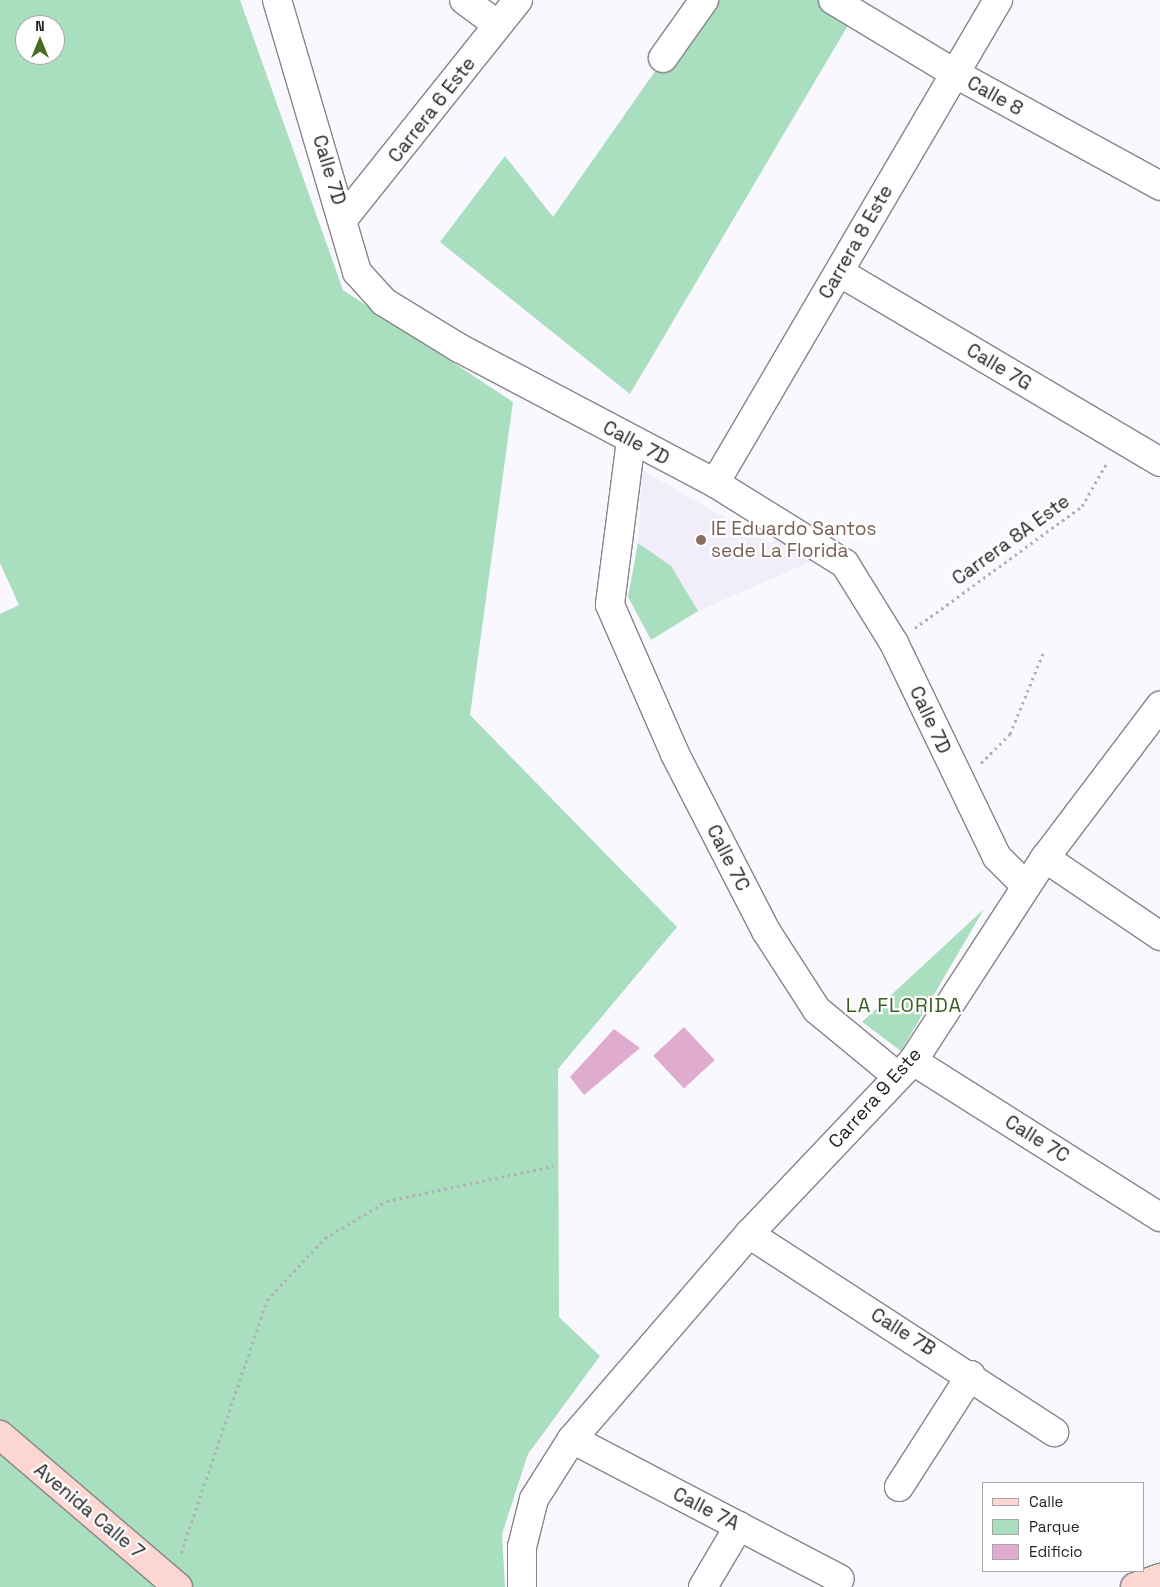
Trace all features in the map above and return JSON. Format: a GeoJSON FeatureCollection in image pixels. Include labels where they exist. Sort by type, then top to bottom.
{"type":"FeatureCollection","features":[{"type":"Feature","properties":{"kind":"main road","name":"Avenida Calle 7"},"geometry":{"type":"LineString","coordinates":[[0,1436],[174,1584]]}},
{"type":"Feature","properties":{"kind":"main road"},"geometry":{"type":"LineString","coordinates":[[1135,1587],[1160,1578]]}},
{"type":"Feature","properties":{"kind":"street","name":"Calle 7D"},"geometry":{"type":"LineString","coordinates":[[277,0],[344,218],[357,272],[384,302],[459,348],[715,484],[845,564],[894,643],[960,785],[996,857],[1026,886]]}},
{"type":"Feature","properties":{"kind":"street"},"geometry":{"type":"LineString","coordinates":[[464,0],[498,25]]}},
{"type":"Feature","properties":{"kind":"street","name":"Carrera 6 Este"},"geometry":{"type":"LineString","coordinates":[[344,218],[518,0]]}},
{"type":"Feature","properties":{"kind":"street"},"geometry":{"type":"LineString","coordinates":[[663,58],[704,0]]}},
{"type":"Feature","properties":{"kind":"street","name":"Calle 8"},"geometry":{"type":"LineString","coordinates":[[833,0],[954,73],[1160,186]]}},
{"type":"Feature","properties":{"kind":"street","name":"Carrera 8 Este"},"geometry":{"type":"LineString","coordinates":[[715,484],[998,0]]}},
{"type":"Feature","properties":{"kind":"street","name":"Calle 7G"},"geometry":{"type":"LineString","coordinates":[[839,272],[1160,462]]}},
{"type":"Feature","properties":{"kind":"street","name":"Calle 7C"},"geometry":{"type":"LineString","coordinates":[[630,440],[610,605],[674,754],[766,931],[817,1010],[905,1069],[1160,1217]]}},
{"type":"Feature","properties":{"kind":"street","name":"Carrera 9 Este"},"geometry":{"type":"LineString","coordinates":[[522,1587],[522,1547],[534,1499],[572,1439],[749,1234],[905,1069],[1044,858],[1160,706]]}},
{"type":"Feature","properties":{"kind":"street"},"geometry":{"type":"LineString","coordinates":[[1044,858],[1160,936]]}},
{"type":"Feature","properties":{"kind":"street","name":"Calle 7B"},"geometry":{"type":"LineString","coordinates":[[749,1234],[970,1375],[1054,1432]]}},
{"type":"Feature","properties":{"kind":"street"},"geometry":{"type":"LineString","coordinates":[[899,1487],[970,1375]]}},
{"type":"Feature","properties":{"kind":"street","name":"Calle 7A"},"geometry":{"type":"LineString","coordinates":[[572,1439],[840,1579]]}},
{"type":"Feature","properties":{"kind":"street"},"geometry":{"type":"LineString","coordinates":[[703,1587],[739,1526]]}},
{"type":"Feature","properties":{"kind":"path","name":"Carrera 8A Este"},"geometry":{"type":"LineString","coordinates":[[894,643],[1082,506],[1120,439]]}},
{"type":"Feature","properties":{"kind":"path"},"geometry":{"type":"LineString","coordinates":[[960,785],[1010,734],[1044,651]]}},
{"type":"Feature","properties":{"kind":"path"},"geometry":{"type":"LineString","coordinates":[[174,1584],[267,1300],[325,1238],[387,1201],[553,1166]]}},
{"type":"Feature","properties":{"kind":"shaded area","name":"IE Eduardo Santos sede La Florida"},"geometry":{"type":"Polygon","coordinates":[[[642,470],[769,543],[781,537],[817,559],[698,611],[671,566],[638,543],[642,470]]]}},
{"type":"Feature","properties":{"kind":"green space"},"geometry":{"type":"Polygon","coordinates":[[[0,0],[240,0],[343,290],[513,402],[470,715],[677,927],[558,1069],[559,1317],[600,1356],[528,1454],[502,1534],[505,1587],[0,1587],[0,614],[19,605],[0,563],[0,0]]]}},
{"type":"Feature","properties":{"kind":"green space"},"geometry":{"type":"Polygon","coordinates":[[[705,0],[863,0],[630,394],[440,242],[505,156],[553,217],[705,0]]]}},
{"type":"Feature","properties":{"kind":"green space"},"geometry":{"type":"Polygon","coordinates":[[[638,543],[671,566],[698,611],[651,640],[628,597],[638,543]]]}},
{"type":"Feature","properties":{"kind":"green space"},"geometry":{"type":"Polygon","coordinates":[[[984,909],[901,1051],[862,1022],[984,909]]]}},
{"type":"Feature","properties":{"kind":"building"},"geometry":{"type":"Polygon","coordinates":[[[684,1027],[715,1060],[684,1089],[653,1056],[684,1027]]]}},
{"type":"Feature","properties":{"kind":"building"},"geometry":{"type":"Polygon","coordinates":[[[614,1029],[640,1048],[584,1095],[570,1077],[614,1029]]]}},
{"type":"Feature","properties":{"kind":"place","name":"IE Eduardo Santos sede La Florida"},"geometry":{"type":"Point","coordinates":[701,540]}},
{"type":"Feature","properties":{"kind":"district","name":"LA FLORIDA"},"geometry":{"type":"Point","coordinates":[904,1005]}}]}
